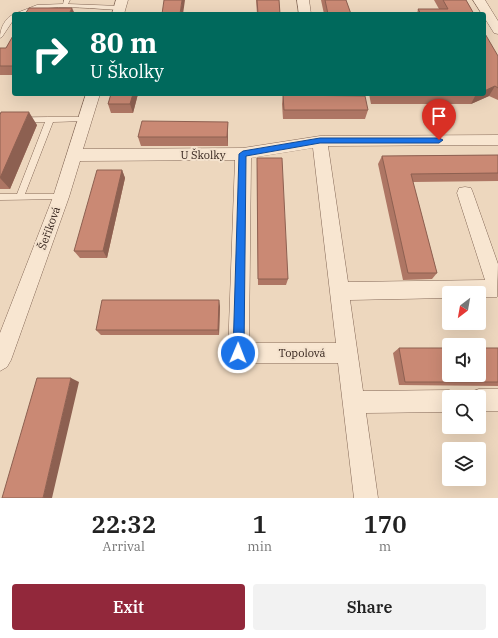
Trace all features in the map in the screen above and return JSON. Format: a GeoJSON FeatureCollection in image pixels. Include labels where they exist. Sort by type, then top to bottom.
{"type":"FeatureCollection","features":[{"type":"Feature","properties":{"kind":"street"},"geometry":{"type":"LineString","coordinates":[[303,0],[305,12]]}},
{"type":"Feature","properties":{"kind":"street"},"geometry":{"type":"LineString","coordinates":[[479,0],[498,30]]}},
{"type":"Feature","properties":{"kind":"street","name":"Šeříková"},"geometry":{"type":"LineString","coordinates":[[0,360],[61,198],[92,96]]}},
{"type":"Feature","properties":{"kind":"street","name":"U Školky"},"geometry":{"type":"LineString","coordinates":[[75,155],[243,154],[320,141],[498,140]]}},
{"type":"Feature","properties":{"kind":"street"},"geometry":{"type":"LineString","coordinates":[[320,141],[366,498]]}},
{"type":"Feature","properties":{"kind":"street","name":"Topolová"},"geometry":{"type":"LineString","coordinates":[[243,154],[238,353],[347,353]]}},
{"type":"Feature","properties":{"kind":"street"},"geometry":{"type":"LineString","coordinates":[[339,291],[497,288],[465,193]]}},
{"type":"Feature","properties":{"kind":"street"},"geometry":{"type":"LineString","coordinates":[[486,400],[498,400]]}},
{"type":"Feature","properties":{"kind":"street"},"geometry":{"type":"LineString","coordinates":[[353,402],[442,401]]}},
{"type":"Feature","properties":{"kind":"lane"},"geometry":{"type":"LineString","coordinates":[[65,6],[67,0]]}},
{"type":"Feature","properties":{"kind":"lane"},"geometry":{"type":"LineString","coordinates":[[22,12],[36,7],[120,7]]}},
{"type":"Feature","properties":{"kind":"lane"},"geometry":{"type":"LineString","coordinates":[[0,36],[12,18]]}},
{"type":"Feature","properties":{"kind":"lane"},"geometry":{"type":"LineString","coordinates":[[0,119],[86,119]]}},
{"type":"Feature","properties":{"kind":"lane"},"geometry":{"type":"LineString","coordinates":[[20,197],[50,119]]}},
{"type":"Feature","properties":{"kind":"lane"},"geometry":{"type":"LineString","coordinates":[[0,197],[61,198]]}},
{"type":"Feature","properties":{"kind":"building"},"geometry":{"type":"Polygon","coordinates":[[[164,0],[182,0],[180,12],[162,12],[164,0]]]}},
{"type":"Feature","properties":{"kind":"building"},"geometry":{"type":"Polygon","coordinates":[[[257,0],[279,0],[280,12],[258,12],[257,0]]]}},
{"type":"Feature","properties":{"kind":"building"},"geometry":{"type":"Polygon","coordinates":[[[325,0],[346,0],[350,12],[328,12],[325,0]]]}},
{"type":"Feature","properties":{"kind":"building"},"geometry":{"type":"Polygon","coordinates":[[[443,0],[466,0],[473,12],[420,12],[418,9],[448,9],[443,0]]]}},
{"type":"Feature","properties":{"kind":"building"},"geometry":{"type":"Polygon","coordinates":[[[29,8],[72,8],[70,12],[26,12],[29,8]]]}},
{"type":"Feature","properties":{"kind":"building"},"geometry":{"type":"Polygon","coordinates":[[[486,35],[498,56],[498,88],[495,86],[486,90],[486,35]]]}},
{"type":"Feature","properties":{"kind":"building"},"geometry":{"type":"Polygon","coordinates":[[[12,38],[12,66],[0,66],[0,48],[6,48],[12,38]]]}},
{"type":"Feature","properties":{"kind":"building"},"geometry":{"type":"Polygon","coordinates":[[[110,96],[132,96],[130,104],[108,104],[110,96]]]}},
{"type":"Feature","properties":{"kind":"building"},"geometry":{"type":"Polygon","coordinates":[[[283,96],[365,96],[368,110],[284,110],[283,96]]]}},
{"type":"Feature","properties":{"kind":"building"},"geometry":{"type":"Polygon","coordinates":[[[1,112],[29,112],[0,178],[0,115],[1,112]]]}},
{"type":"Feature","properties":{"kind":"building"},"geometry":{"type":"Polygon","coordinates":[[[142,121],[228,122],[227,137],[138,137],[142,121]]]}},
{"type":"Feature","properties":{"kind":"building"},"geometry":{"type":"Polygon","coordinates":[[[498,155],[498,173],[411,174],[437,273],[408,273],[382,156],[498,155]]]}},
{"type":"Feature","properties":{"kind":"building"},"geometry":{"type":"Polygon","coordinates":[[[257,158],[282,158],[288,279],[258,279],[257,158]]]}},
{"type":"Feature","properties":{"kind":"building"},"geometry":{"type":"Polygon","coordinates":[[[97,170],[122,170],[103,251],[74,251],[97,170]]]}},
{"type":"Feature","properties":{"kind":"building"},"geometry":{"type":"Polygon","coordinates":[[[102,300],[219,300],[218,330],[96,330],[102,300]]]}},
{"type":"Feature","properties":{"kind":"building"},"geometry":{"type":"Polygon","coordinates":[[[399,348],[442,348],[442,382],[405,382],[399,348]]]}},
{"type":"Feature","properties":{"kind":"building"},"geometry":{"type":"Polygon","coordinates":[[[486,348],[498,348],[498,382],[486,382],[486,348]]]}},
{"type":"Feature","properties":{"kind":"building"},"geometry":{"type":"Polygon","coordinates":[[[37,378],[71,378],[43,498],[2,498],[37,378]]]}},
{"type":"Feature","properties":{"kind":"route"},"geometry":{"type":"LineString","coordinates":[[238,353],[243,154],[320,141],[439,140]]}}]}
